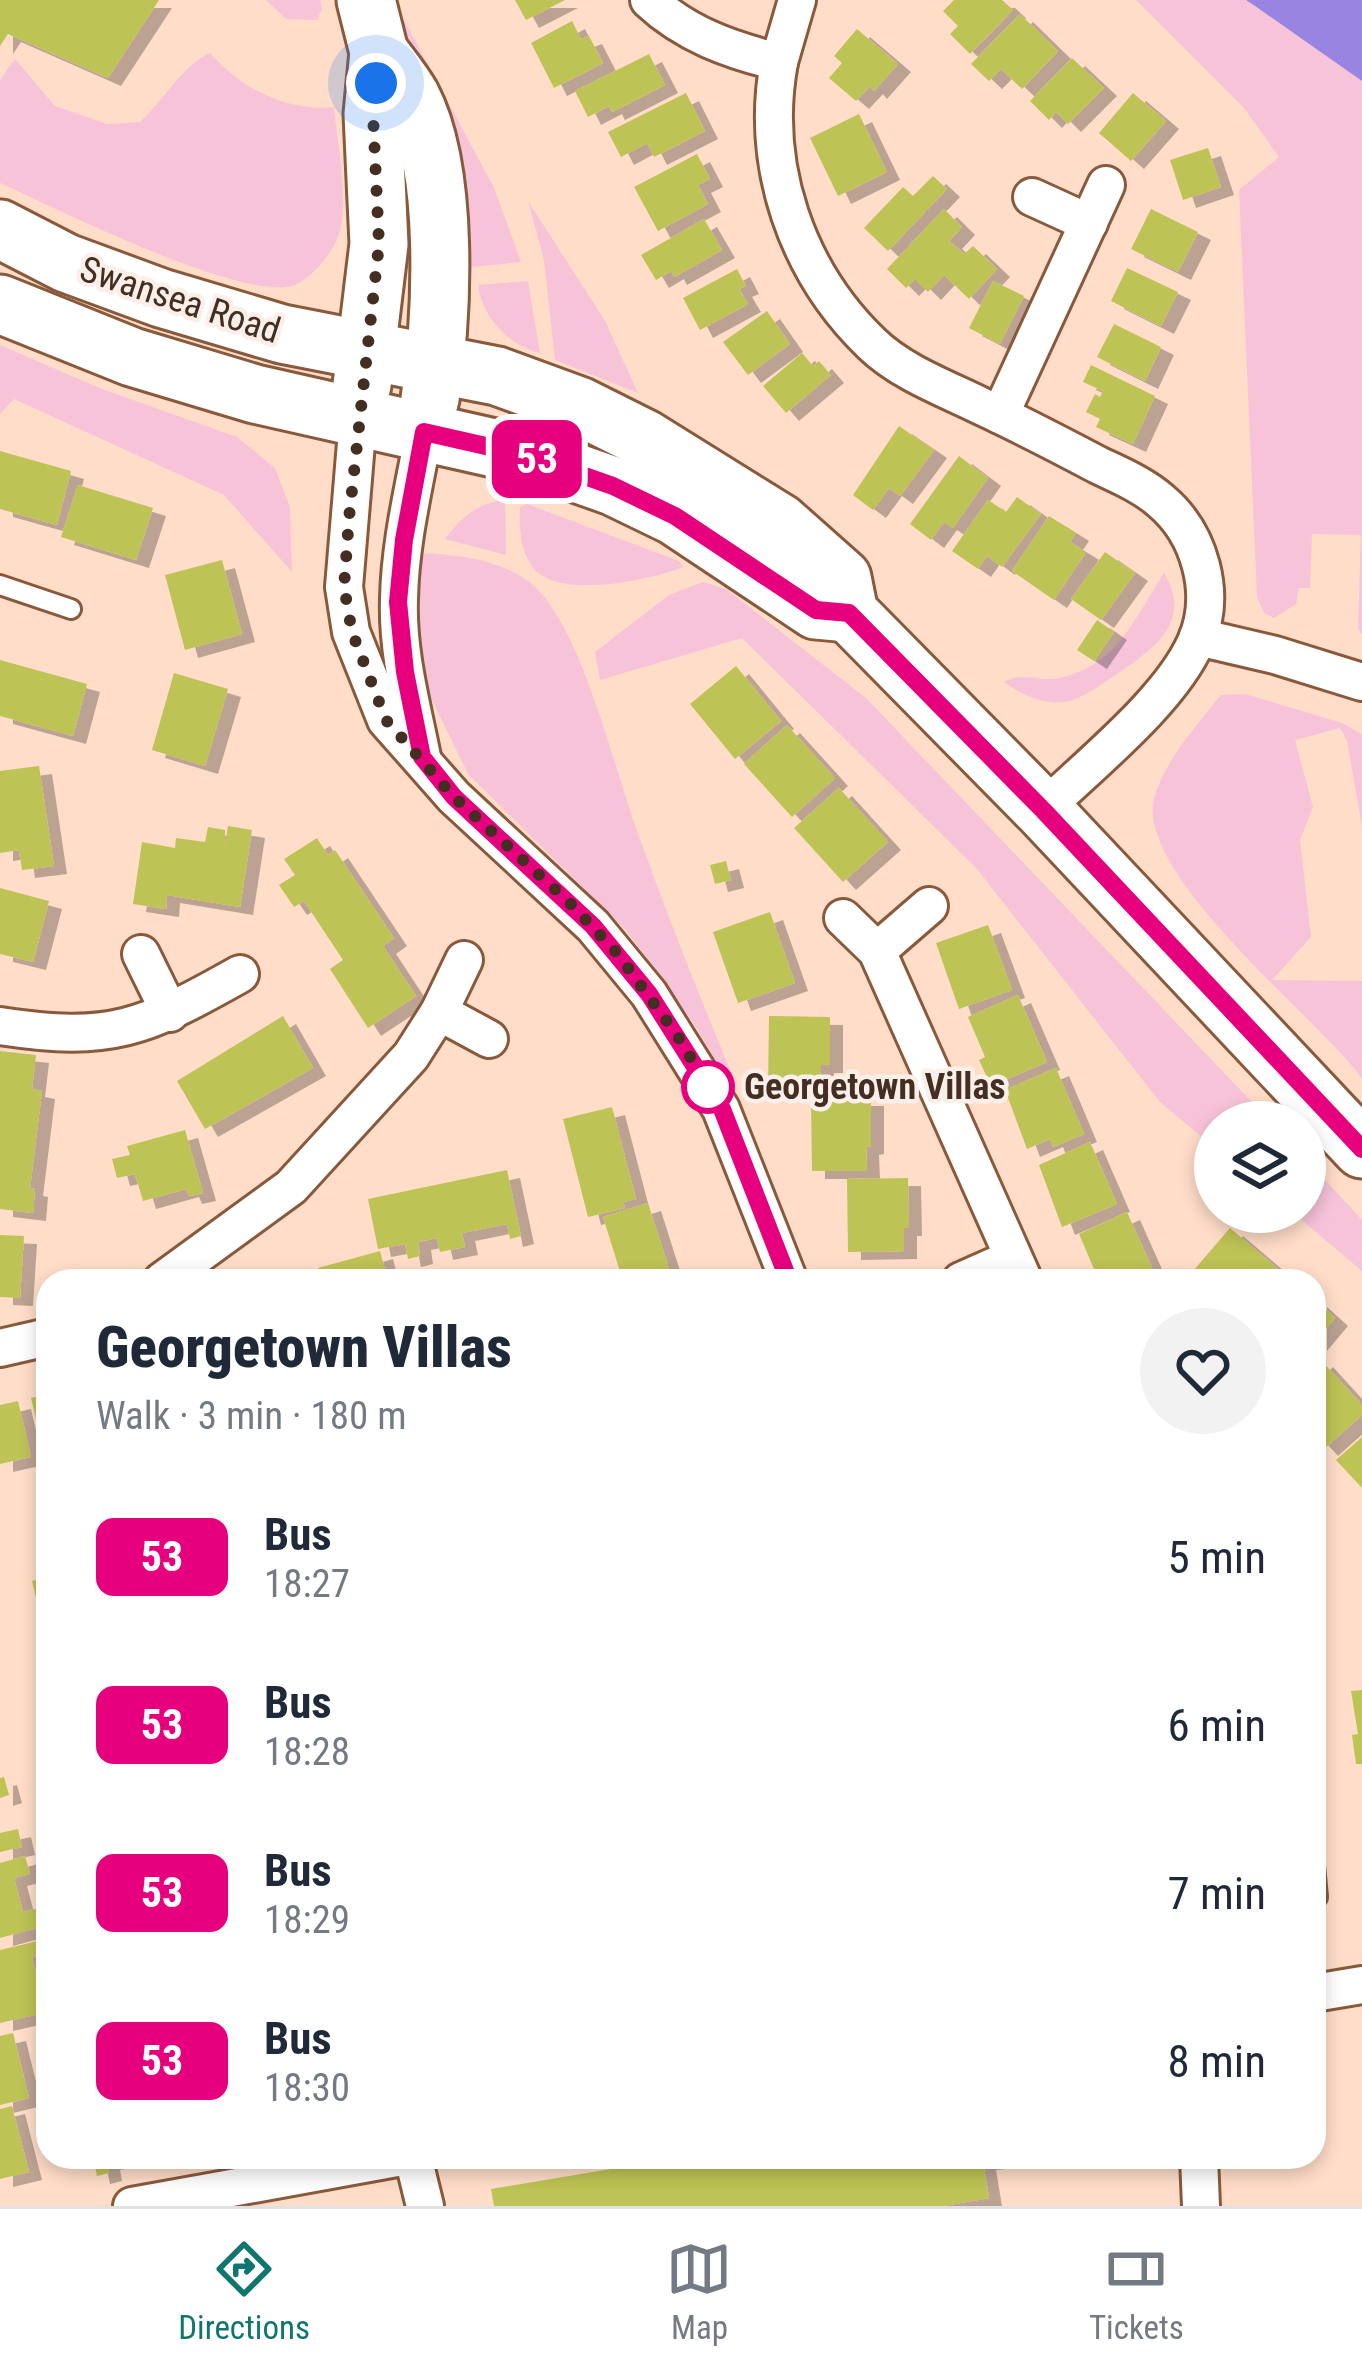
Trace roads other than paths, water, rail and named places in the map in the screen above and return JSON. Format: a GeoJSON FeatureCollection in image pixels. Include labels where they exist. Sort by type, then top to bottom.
{"type":"FeatureCollection","features":[{"type":"Feature","properties":{"kind":"main road"},"geometry":{"type":"LineString","coordinates":[[358,419],[379,244],[372,26]]}},
{"type":"Feature","properties":{"kind":"main road"},"geometry":{"type":"LineString","coordinates":[[372,26],[412,99],[431,162],[440,258],[435,363],[424,432]]}},
{"type":"Feature","properties":{"kind":"main road","name":"Swansea Road"},"geometry":{"type":"LineString","coordinates":[[0,229],[66,263],[161,298],[282,334],[497,376],[579,406],[702,472],[780,523],[842,578],[849,613],[816,610],[675,516],[613,486],[525,455],[255,394],[132,357],[0,304]]}},
{"type":"Feature","properties":{"kind":"main road"},"geometry":{"type":"LineString","coordinates":[[849,613],[1043,810],[1362,1149]]}},
{"type":"Feature","properties":{"kind":"street"},"geometry":{"type":"LineString","coordinates":[[649,0],[674,23],[719,44],[778,62]]}},
{"type":"Feature","properties":{"kind":"street"},"geometry":{"type":"LineString","coordinates":[[797,0],[778,62],[772,100],[774,144],[787,214],[820,280],[874,345],[919,376],[1160,499],[1195,545],[1203,572],[1204,607],[1198,637],[1163,692],[1043,810]]}},
{"type":"Feature","properties":{"kind":"street"},"geometry":{"type":"LineString","coordinates":[[1000,415],[1106,185]]}},
{"type":"Feature","properties":{"kind":"street"},"geometry":{"type":"LineString","coordinates":[[1032,197],[1089,223]]}},
{"type":"Feature","properties":{"kind":"street"},"geometry":{"type":"LineString","coordinates":[[358,419],[344,587],[352,632],[386,720],[454,797],[593,926],[649,994],[722,1109],[784,1269]]}},
{"type":"Feature","properties":{"kind":"street"},"geometry":{"type":"LineString","coordinates":[[422,757],[405,672],[398,602],[424,432]]}},
{"type":"Feature","properties":{"kind":"street"},"geometry":{"type":"LineString","coordinates":[[1198,637],[1362,682]]}},
{"type":"Feature","properties":{"kind":"street"},"geometry":{"type":"LineString","coordinates":[[878,951],[929,906]]}},
{"type":"Feature","properties":{"kind":"street"},"geometry":{"type":"LineString","coordinates":[[843,918],[878,951],[1018,1269]]}},
{"type":"Feature","properties":{"kind":"street"},"geometry":{"type":"LineString","coordinates":[[141,954],[170,1013]]}},
{"type":"Feature","properties":{"kind":"street"},"geometry":{"type":"LineString","coordinates":[[186,1269],[291,1187],[411,1056],[464,960]]}},
{"type":"Feature","properties":{"kind":"street"},"geometry":{"type":"LineString","coordinates":[[0,1026],[47,1033],[117,1032],[170,1013],[240,974]]}},
{"type":"Feature","properties":{"kind":"street"},"geometry":{"type":"LineString","coordinates":[[439,1012],[489,1040]]}},
{"type":"Feature","properties":{"kind":"street"},"geometry":{"type":"LineString","coordinates":[[0,1348],[36,1340]]}},
{"type":"Feature","properties":{"kind":"street"},"geometry":{"type":"LineString","coordinates":[[1326,1991],[1362,1985]]}},
{"type":"Feature","properties":{"kind":"street"},"geometry":{"type":"LineString","coordinates":[[132,2206],[336,2169]]}},
{"type":"Feature","properties":{"kind":"street"},"geometry":{"type":"LineString","coordinates":[[416,2169],[425,2206]]}},
{"type":"Feature","properties":{"kind":"street"},"geometry":{"type":"LineString","coordinates":[[1199,2169],[1201,2206]]}},
{"type":"Feature","properties":{"kind":"lane"},"geometry":{"type":"LineString","coordinates":[[0,585],[71,609]]}},
{"type":"Feature","properties":{"kind":"place","name":"Georgetown Villas"},"geometry":{"type":"Point","coordinates":[708,1087]}}]}
